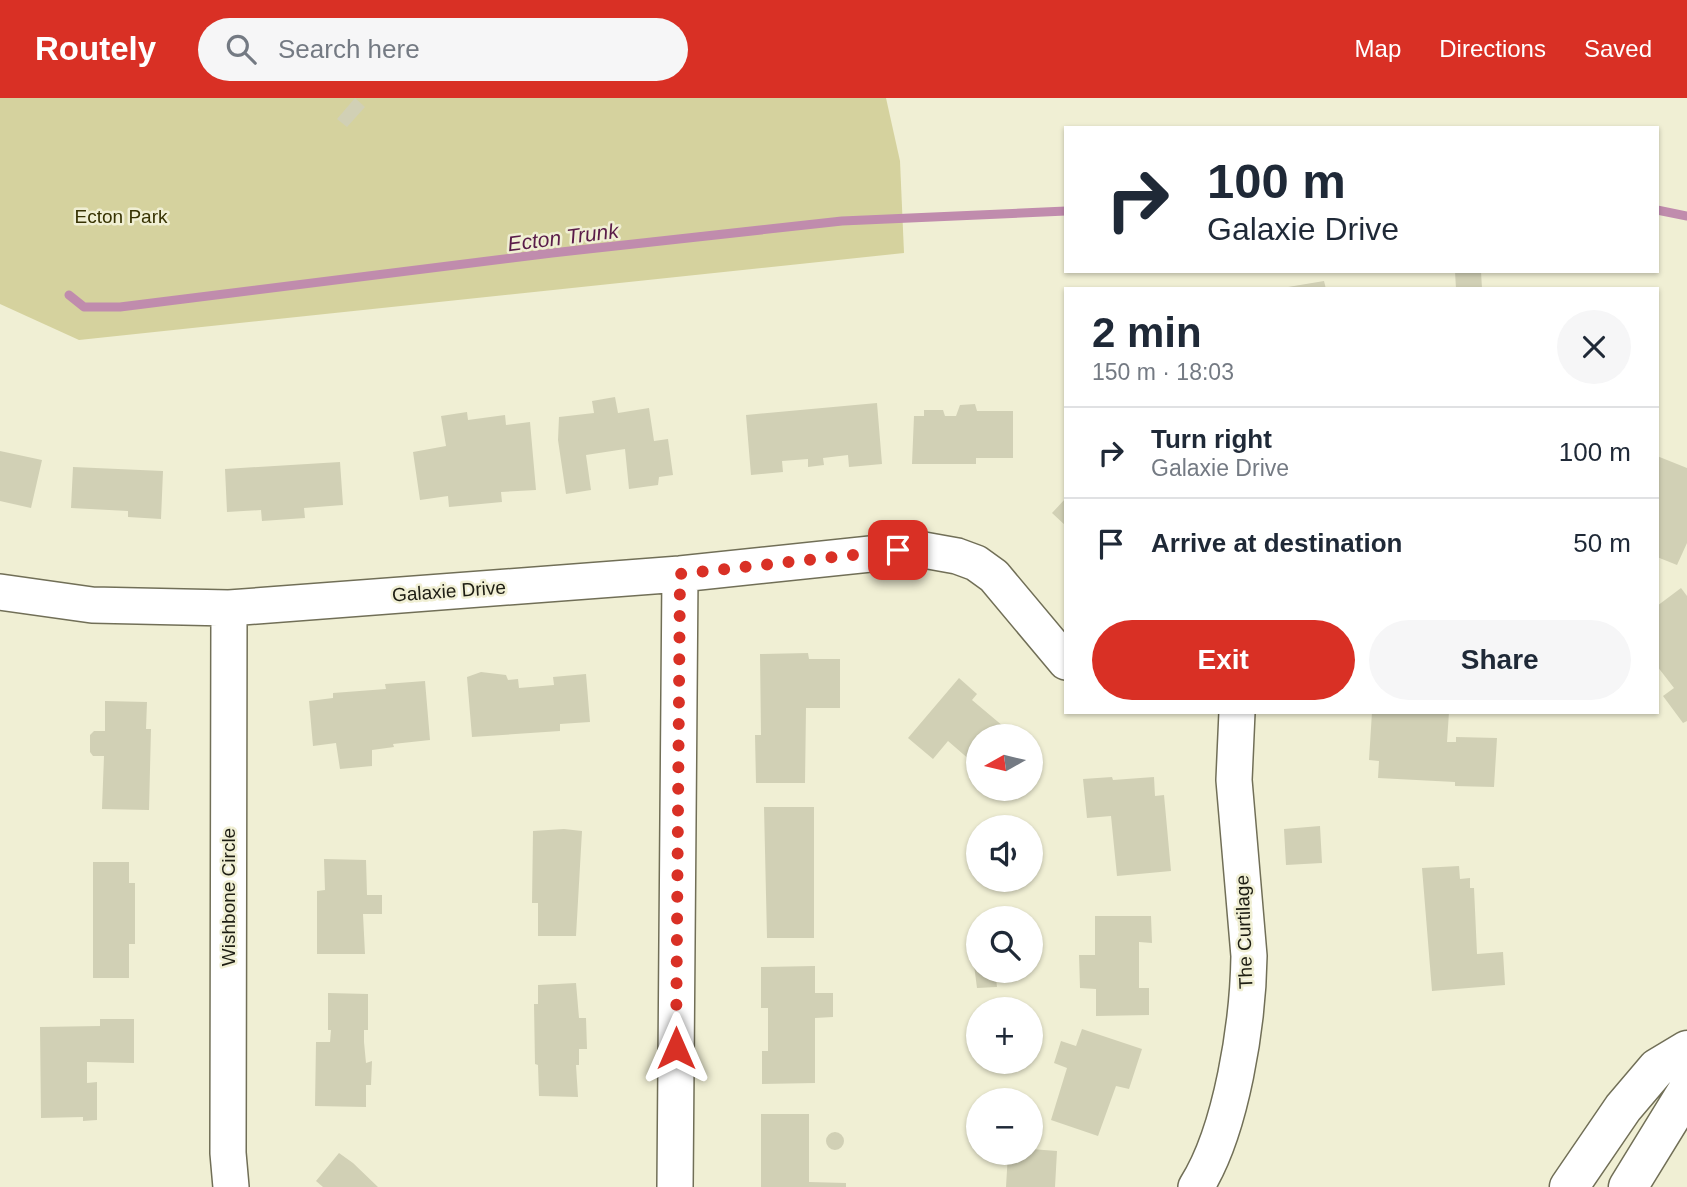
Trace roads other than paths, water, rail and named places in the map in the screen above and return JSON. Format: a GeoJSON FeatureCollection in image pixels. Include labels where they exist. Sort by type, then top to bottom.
{"type":"FeatureCollection","features":[{"type":"Feature","properties":{"kind":"main road"},"geometry":{"type":"LineString","coordinates":[[1569,1187],[1623,1108],[1648,1078],[1657,1068],[1687,1050]]}},
{"type":"Feature","properties":{"kind":"main road"},"geometry":{"type":"LineString","coordinates":[[1628,1187],[1687,1091]]}},
{"type":"Feature","properties":{"kind":"street","name":"Galaxie Drive"},"geometry":{"type":"LineString","coordinates":[[0,592],[92,605],[229,608],[680,574],[898,550],[936,551],[976,564],[994,576],[1064,660]]}},
{"type":"Feature","properties":{"kind":"street"},"geometry":{"type":"LineString","coordinates":[[675,1187],[680,574]]}},
{"type":"Feature","properties":{"kind":"street","name":"Wishbone Circle"},"geometry":{"type":"LineString","coordinates":[[229,608],[228,1153],[231,1187]]}},
{"type":"Feature","properties":{"kind":"street","name":"The Curtilage"},"geometry":{"type":"LineString","coordinates":[[1196,1187],[1216,1146],[1229,1098],[1243,1035],[1249,982],[1250,956],[1234,780],[1237,714]]}},
{"type":"Feature","properties":{"kind":"street"},"geometry":{"type":"LineString","coordinates":[[1173,1187],[1190,1187]]}},
{"type":"Feature","properties":{"kind":"waterway","name":"Ecton Trunk"},"geometry":{"type":"LineString","coordinates":[[1659,210],[1687,216]]}},
{"type":"Feature","properties":{"kind":"waterway","name":"Ecton Trunk"},"geometry":{"type":"LineString","coordinates":[[69,295],[84,307],[120,307],[552,253],[842,221],[1064,211]]}},
{"type":"Feature","properties":{"kind":"park label","name":"Ecton Park"},"geometry":{"type":"Point","coordinates":[121,216]}}]}
